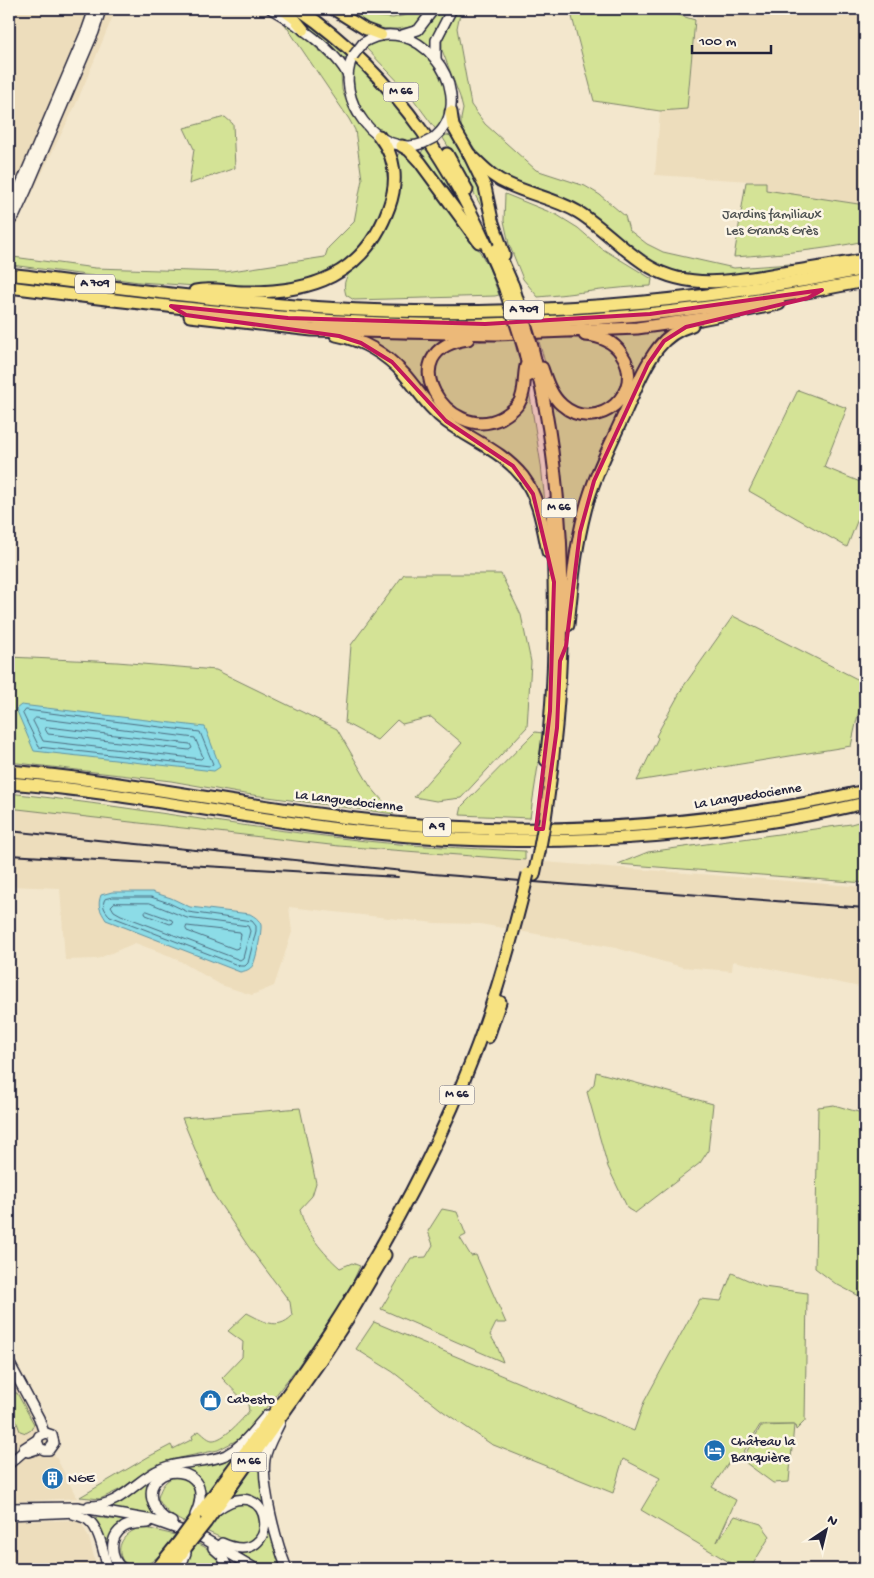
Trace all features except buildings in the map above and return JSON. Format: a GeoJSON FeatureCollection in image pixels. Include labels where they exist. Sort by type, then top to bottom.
{"type":"FeatureCollection","features":[{"type":"Feature","properties":{"kind":"highway","name":"M 66"},"geometry":{"type":"LineString","coordinates":[[299,9],[362,60],[414,118],[445,164],[508,286]]}},
{"type":"Feature","properties":{"kind":"highway","name":"M 66"},"geometry":{"type":"LineString","coordinates":[[163,1567],[200,1521],[310,1360],[359,1284],[386,1238],[433,1148],[476,1048],[526,894],[557,728],[562,570],[556,475],[529,353],[508,286],[506,270],[456,168],[433,132],[380,67],[349,38],[313,9]]}},
{"type":"Feature","properties":{"kind":"highway","name":"M 66"},"geometry":{"type":"LineString","coordinates":[[451,112],[453,126],[485,187],[492,220],[508,266],[506,270]]}},
{"type":"Feature","properties":{"kind":"highway"},"geometry":{"type":"LineString","coordinates":[[181,295],[198,290],[271,292],[298,289],[326,279],[348,266],[368,246],[378,232],[391,201],[394,168],[388,146],[379,136]]}},
{"type":"Feature","properties":{"kind":"highway","name":"M 66"},"geometry":{"type":"LineString","coordinates":[[402,146],[409,150],[420,162],[483,248],[490,253]]}},
{"type":"Feature","properties":{"kind":"highway"},"geometry":{"type":"LineString","coordinates":[[469,154],[492,175],[508,184],[564,205],[578,213],[630,254],[669,276],[704,282],[720,282],[865,260]]}},
{"type":"Feature","properties":{"kind":"highway","name":"A 709"},"geometry":{"type":"LineString","coordinates":[[9,274],[290,306],[387,311],[468,312],[560,309],[635,303],[745,290],[865,268]]}},
{"type":"Feature","properties":{"kind":"highway","name":"A 709"},"geometry":{"type":"LineString","coordinates":[[9,287],[288,318],[495,324],[565,321],[650,314],[822,290],[865,281]]}},
{"type":"Feature","properties":{"kind":"highway"},"geometry":{"type":"LineString","coordinates":[[171,306],[186,315],[312,330],[496,334],[637,328],[732,313],[808,298],[822,290]]}},
{"type":"Feature","properties":{"kind":"highway"},"geometry":{"type":"LineString","coordinates":[[560,661],[566,646],[575,560],[590,493],[648,364],[664,341],[677,331],[722,318],[732,313]]}},
{"type":"Feature","properties":{"kind":"highway"},"geometry":{"type":"LineString","coordinates":[[312,330],[361,343],[378,352],[403,373],[446,422],[497,452],[512,466],[528,486],[539,511],[548,553],[549,574],[554,582]]}},
{"type":"Feature","properties":{"kind":"highway"},"geometry":{"type":"LineString","coordinates":[[529,353],[542,366],[552,394],[572,412],[587,416],[601,414],[612,409],[620,401],[626,389],[629,374],[626,359],[617,347],[605,339],[593,336],[562,335],[554,331]]}},
{"type":"Feature","properties":{"kind":"highway"},"geometry":{"type":"LineString","coordinates":[[496,334],[448,343],[438,351],[432,360],[428,370],[429,380],[437,396],[449,410],[460,417],[472,422],[492,421],[514,410],[520,401],[529,353]]}},
{"type":"Feature","properties":{"kind":"highway","name":"M 66"},"geometry":{"type":"LineString","coordinates":[[529,353],[543,432],[552,504],[554,582],[550,711],[541,819]]}},
{"type":"Feature","properties":{"kind":"highway","name":"La Languedocienne"},"geometry":{"type":"LineString","coordinates":[[9,771],[108,782],[333,817],[424,826],[487,829],[590,828],[680,822],[761,812],[865,791]]}},
{"type":"Feature","properties":{"kind":"highway","name":"La Languedocienne"},"geometry":{"type":"LineString","coordinates":[[9,782],[95,791],[363,832],[487,840],[571,840],[683,833],[786,819],[865,803]]}},
{"type":"Feature","properties":{"kind":"highway","name":"M 66"},"geometry":{"type":"LineString","coordinates":[[200,1521],[214,1512],[285,1413],[338,1333],[371,1280],[440,1150],[456,1116],[494,1022],[509,974],[526,894]]}},
{"type":"Feature","properties":{"kind":"main road"},"geometry":{"type":"LineString","coordinates":[[9,212],[88,30],[94,9]]}},
{"type":"Feature","properties":{"kind":"main road"},"geometry":{"type":"LineString","coordinates":[[9,223],[19,208],[35,172],[94,32],[101,9]]}},
{"type":"Feature","properties":{"kind":"main road"},"geometry":{"type":"LineString","coordinates":[[271,9],[304,30]]}},
{"type":"Feature","properties":{"kind":"main road"},"geometry":{"type":"LineString","coordinates":[[282,9],[295,19],[304,30],[339,62],[348,76]]}},
{"type":"Feature","properties":{"kind":"main road"},"geometry":{"type":"LineString","coordinates":[[333,9],[365,30],[381,35],[402,35],[415,32],[422,27],[434,9]]}},
{"type":"Feature","properties":{"kind":"main road"},"geometry":{"type":"LineString","coordinates":[[436,60],[436,40],[452,9]]}},
{"type":"Feature","properties":{"kind":"main road"},"geometry":{"type":"LineString","coordinates":[[381,35],[363,43],[353,56],[349,66],[348,89],[354,107],[367,126],[389,142],[402,146],[413,146],[434,138],[441,131],[451,112],[452,98],[446,77],[436,60],[424,47],[402,35]]}},
{"type":"Feature","properties":{"kind":"main road"},"geometry":{"type":"LineString","coordinates":[[9,1362],[39,1418],[41,1436],[37,1444],[40,1448]]}},
{"type":"Feature","properties":{"kind":"main road","name":"M 66"},"geometry":{"type":"LineString","coordinates":[[74,1510],[113,1501],[155,1472],[172,1465],[207,1460],[225,1455],[242,1444],[284,1397]]}},
{"type":"Feature","properties":{"kind":"main road","name":"M 66"},"geometry":{"type":"LineString","coordinates":[[285,1413],[268,1450],[264,1471],[272,1520],[286,1569]]}},
{"type":"Feature","properties":{"kind":"main road"},"geometry":{"type":"LineString","coordinates":[[9,1464],[21,1453],[40,1448],[49,1450],[54,1443],[52,1435],[41,1436],[24,1448],[21,1453],[18,1461],[9,1471]]}},
{"type":"Feature","properties":{"kind":"main road","name":"M 66"},"geometry":{"type":"LineString","coordinates":[[179,1529],[174,1523],[162,1516],[152,1500],[153,1487],[159,1478],[166,1473],[182,1472],[196,1480],[200,1494],[199,1506],[195,1515],[200,1521]]}},
{"type":"Feature","properties":{"kind":"main road","name":"M 66"},"geometry":{"type":"LineString","coordinates":[[203,1538],[217,1540],[233,1548],[239,1548],[254,1545],[259,1541],[264,1532],[266,1525],[264,1514],[257,1504],[248,1500],[230,1502],[214,1512]]}},
{"type":"Feature","properties":{"kind":"main road"},"geometry":{"type":"LineString","coordinates":[[9,1508],[98,1511],[152,1520],[203,1538],[256,1569]]}},
{"type":"Feature","properties":{"kind":"main road"},"geometry":{"type":"LineString","coordinates":[[9,1515],[74,1510],[88,1520],[95,1528],[108,1569]]}},
{"type":"Feature","properties":{"kind":"main road"},"geometry":{"type":"LineString","coordinates":[[123,1569],[113,1556],[112,1547],[115,1537],[125,1526],[146,1523],[152,1520]]}},
{"type":"Feature","properties":{"kind":"main road"},"geometry":{"type":"LineString","coordinates":[[203,1538],[206,1544],[218,1551],[228,1569]]}},
{"type":"Feature","properties":{"kind":"main road","name":"M 66"},"geometry":{"type":"LineString","coordinates":[[180,1569],[182,1545]]}},
{"type":"Feature","properties":{"kind":"main road","name":"M 66"},"geometry":{"type":"LineString","coordinates":[[150,1569],[163,1567]]}},
{"type":"Feature","properties":{"kind":"highlighted area"},"geometry":{"type":"Polygon","coordinates":[[[822,290],[808,298],[686,327],[664,341],[648,364],[594,481],[580,532],[566,646],[560,661],[557,728],[543,829],[536,829],[550,711],[554,582],[533,494],[513,466],[446,421],[392,362],[361,343],[339,336],[186,315],[171,306],[288,318],[485,324],[650,314],[822,290]]]}},
{"type":"Feature","properties":{"kind":"shaded area"},"geometry":{"type":"Polygon","coordinates":[[[9,9],[116,9],[76,104],[9,240],[9,9]]]}},
{"type":"Feature","properties":{"kind":"shaded area"},"geometry":{"type":"Polygon","coordinates":[[[697,9],[865,9],[865,205],[765,190],[766,182],[655,175],[660,111],[687,108],[697,9]]]}},
{"type":"Feature","properties":{"kind":"shaded area"},"geometry":{"type":"Polygon","coordinates":[[[9,808],[339,846],[865,887],[865,988],[733,961],[732,971],[682,967],[616,948],[480,924],[435,923],[289,907],[292,932],[274,986],[252,995],[221,985],[173,957],[135,943],[97,959],[65,960],[60,888],[9,886],[9,808]]]}},
{"type":"Feature","properties":{"kind":"shaded area"},"geometry":{"type":"Polygon","coordinates":[[[9,1373],[37,1420],[77,1498],[9,1502],[9,1373]]]}},
{"type":"Feature","properties":{"kind":"shaded area"},"geometry":{"type":"Polygon","coordinates":[[[80,1520],[89,1538],[97,1569],[9,1569],[10,1521],[80,1520]]]}},
{"type":"Feature","properties":{"kind":"green space"},"geometry":{"type":"Polygon","coordinates":[[[285,9],[291,10],[308,20],[348,53],[346,59],[340,58],[285,9]]]}},
{"type":"Feature","properties":{"kind":"green space"},"geometry":{"type":"Polygon","coordinates":[[[342,9],[359,9],[370,16],[393,18],[410,14],[419,9],[429,9],[417,26],[397,29],[373,28],[342,9]]]}},
{"type":"Feature","properties":{"kind":"green space"},"geometry":{"type":"Polygon","coordinates":[[[438,9],[449,9],[432,50],[415,35],[426,27],[438,9]]]}},
{"type":"Feature","properties":{"kind":"green space"},"geometry":{"type":"Polygon","coordinates":[[[458,9],[461,9],[457,28],[471,105],[485,124],[536,170],[585,186],[600,195],[625,216],[629,230],[647,244],[663,252],[734,268],[791,264],[791,267],[733,276],[702,277],[668,269],[652,262],[570,202],[513,180],[489,165],[481,158],[461,128],[463,109],[442,50],[442,40],[458,9]]]}},
{"type":"Feature","properties":{"kind":"green space"},"geometry":{"type":"Polygon","coordinates":[[[570,9],[659,9],[695,20],[687,109],[660,111],[594,101],[570,9]]]}},
{"type":"Feature","properties":{"kind":"green space"},"geometry":{"type":"Polygon","coordinates":[[[282,20],[299,32],[337,67],[341,74],[342,90],[353,116],[379,141],[389,162],[388,195],[369,240],[342,265],[288,288],[238,289],[139,282],[11,265],[13,257],[95,268],[225,272],[325,257],[328,248],[354,222],[362,179],[355,130],[282,20]]]}},
{"type":"Feature","properties":{"kind":"green space"},"geometry":{"type":"Polygon","coordinates":[[[384,39],[399,40],[412,45],[428,58],[441,75],[445,85],[448,105],[437,131],[408,92],[365,47],[384,39]]]}},
{"type":"Feature","properties":{"kind":"green space"},"geometry":{"type":"Polygon","coordinates":[[[355,60],[390,97],[422,140],[410,142],[390,137],[381,132],[366,117],[355,99],[352,89],[351,79],[355,60]]]}},
{"type":"Feature","properties":{"kind":"green space"},"geometry":{"type":"Polygon","coordinates":[[[225,117],[233,124],[235,168],[189,184],[194,149],[184,128],[225,117]]]}},
{"type":"Feature","properties":{"kind":"green space"},"geometry":{"type":"Polygon","coordinates":[[[446,135],[453,136],[472,165],[492,227],[443,138],[446,135]]]}},
{"type":"Feature","properties":{"kind":"green space"},"geometry":{"type":"Polygon","coordinates":[[[429,148],[472,225],[420,156],[423,149],[429,148]]]}},
{"type":"Feature","properties":{"kind":"green space"},"geometry":{"type":"Polygon","coordinates":[[[401,151],[407,154],[469,232],[489,268],[499,295],[354,300],[346,295],[344,286],[349,273],[355,267],[399,178],[397,156],[401,151]]]}},
{"type":"Feature","properties":{"kind":"green space","name":"Jardins familiaux Les Grands Grès"},"geometry":{"type":"Polygon","coordinates":[[[746,182],[766,182],[766,190],[865,205],[865,241],[833,247],[734,257],[746,182]]]}},
{"type":"Feature","properties":{"kind":"green space"},"geometry":{"type":"Polygon","coordinates":[[[505,194],[557,215],[578,228],[601,248],[652,279],[651,286],[538,297],[523,279],[509,244],[504,221],[505,194]]]}},
{"type":"Feature","properties":{"kind":"green space"},"geometry":{"type":"Polygon","coordinates":[[[676,327],[666,334],[590,485],[565,617],[565,504],[550,396],[599,418],[632,377],[605,334],[676,327]]]}},
{"type":"Feature","properties":{"kind":"green space"},"geometry":{"type":"Polygon","coordinates":[[[364,337],[408,339],[453,338],[427,378],[456,415],[464,423],[471,426],[493,426],[515,416],[522,409],[529,390],[541,465],[547,521],[532,485],[450,420],[364,337]]]}},
{"type":"Feature","properties":{"kind":"green space"},"geometry":{"type":"Polygon","coordinates":[[[538,338],[591,340],[610,347],[619,357],[625,374],[617,397],[597,410],[582,410],[565,403],[550,380],[538,338]]]}},
{"type":"Feature","properties":{"kind":"green space"},"geometry":{"type":"Polygon","coordinates":[[[514,340],[522,373],[519,390],[512,406],[491,416],[479,417],[456,409],[447,402],[440,392],[436,381],[435,369],[439,356],[445,350],[461,344],[514,340]]]}},
{"type":"Feature","properties":{"kind":"green space"},"geometry":{"type":"Polygon","coordinates":[[[798,390],[847,408],[824,467],[865,484],[865,501],[847,547],[749,491],[798,390]]]}},
{"type":"Feature","properties":{"kind":"green space"},"geometry":{"type":"Polygon","coordinates":[[[404,574],[501,574],[521,615],[531,662],[527,727],[461,798],[436,801],[414,797],[462,743],[431,717],[402,724],[397,720],[377,740],[345,723],[351,645],[404,574]]]}},
{"type":"Feature","properties":{"kind":"green space"},"geometry":{"type":"Polygon","coordinates":[[[733,616],[865,683],[851,746],[637,781],[658,738],[656,736],[683,687],[733,616]]]}},
{"type":"Feature","properties":{"kind":"green space"},"geometry":{"type":"Polygon","coordinates":[[[9,657],[117,662],[216,670],[337,729],[370,786],[394,814],[238,793],[171,781],[9,762],[9,657]]]}},
{"type":"Feature","properties":{"kind":"green space"},"geometry":{"type":"Polygon","coordinates":[[[535,732],[543,733],[530,818],[460,815],[462,806],[535,732]]]}},
{"type":"Feature","properties":{"kind":"green space"},"geometry":{"type":"Polygon","coordinates":[[[9,793],[363,841],[525,851],[525,860],[339,846],[9,808],[9,793]]]}},
{"type":"Feature","properties":{"kind":"green space"},"geometry":{"type":"Polygon","coordinates":[[[865,820],[865,883],[618,864],[648,852],[851,824],[865,820]]]}},
{"type":"Feature","properties":{"kind":"green space"},"geometry":{"type":"Polygon","coordinates":[[[596,1072],[713,1104],[708,1151],[700,1163],[635,1213],[628,1209],[608,1167],[587,1092],[594,1084],[596,1072]]]}},
{"type":"Feature","properties":{"kind":"green space"},"geometry":{"type":"Polygon","coordinates":[[[834,1105],[865,1114],[865,1299],[836,1284],[815,1268],[818,1107],[834,1105]]]}},
{"type":"Feature","properties":{"kind":"green space"},"geometry":{"type":"Polygon","coordinates":[[[300,1108],[316,1183],[312,1196],[300,1209],[302,1217],[310,1234],[321,1249],[340,1268],[352,1263],[360,1266],[347,1295],[298,1366],[253,1425],[237,1440],[218,1450],[170,1460],[151,1467],[121,1489],[100,1499],[80,1497],[171,1445],[173,1449],[193,1439],[192,1436],[199,1431],[212,1440],[227,1434],[249,1411],[248,1405],[222,1378],[242,1357],[243,1342],[228,1331],[247,1313],[270,1323],[275,1324],[286,1321],[292,1316],[290,1302],[248,1246],[214,1195],[182,1118],[300,1108]]]}},
{"type":"Feature","properties":{"kind":"green space"},"geometry":{"type":"Polygon","coordinates":[[[442,1209],[457,1212],[466,1235],[460,1238],[471,1256],[476,1255],[506,1323],[496,1323],[490,1335],[497,1346],[503,1362],[381,1309],[411,1258],[426,1257],[433,1245],[428,1231],[442,1209]]]}},
{"type":"Feature","properties":{"kind":"green space"},"geometry":{"type":"Polygon","coordinates":[[[732,1273],[764,1287],[807,1293],[805,1421],[796,1430],[795,1425],[760,1425],[740,1458],[734,1455],[712,1487],[736,1500],[717,1542],[735,1516],[761,1524],[770,1536],[750,1569],[741,1569],[641,1510],[660,1478],[623,1459],[613,1493],[491,1444],[444,1412],[393,1372],[356,1349],[374,1322],[634,1431],[644,1402],[700,1299],[721,1301],[732,1273]]]}},
{"type":"Feature","properties":{"kind":"green space"},"geometry":{"type":"Polygon","coordinates":[[[17,1393],[34,1424],[31,1430],[26,1433],[20,1431],[14,1415],[9,1413],[9,1395],[17,1393]]]}},
{"type":"Feature","properties":{"kind":"green space"},"geometry":{"type":"Polygon","coordinates":[[[794,1425],[789,1482],[773,1483],[742,1460],[761,1426],[794,1425]]]}},
{"type":"Feature","properties":{"kind":"green space"},"geometry":{"type":"Polygon","coordinates":[[[243,1448],[204,1501],[203,1483],[191,1471],[180,1468],[221,1460],[243,1448]]]}},
{"type":"Feature","properties":{"kind":"green space"},"geometry":{"type":"Polygon","coordinates":[[[262,1455],[283,1569],[266,1569],[238,1552],[253,1548],[263,1540],[268,1530],[268,1519],[264,1508],[257,1500],[246,1496],[233,1496],[262,1455]]]}},
{"type":"Feature","properties":{"kind":"green space"},"geometry":{"type":"Polygon","coordinates":[[[177,1476],[184,1476],[195,1489],[192,1512],[187,1520],[183,1522],[168,1512],[158,1498],[164,1484],[177,1476]]]}},
{"type":"Feature","properties":{"kind":"green space"},"geometry":{"type":"Polygon","coordinates":[[[154,1477],[147,1494],[151,1507],[159,1518],[109,1507],[127,1499],[154,1477]]]}},
{"type":"Feature","properties":{"kind":"green space"},"geometry":{"type":"Polygon","coordinates":[[[245,1502],[258,1511],[262,1527],[254,1541],[237,1545],[206,1531],[222,1512],[245,1502]]]}},
{"type":"Feature","properties":{"kind":"green space"},"geometry":{"type":"Polygon","coordinates":[[[92,1517],[129,1521],[117,1527],[114,1531],[113,1563],[117,1569],[114,1569],[103,1535],[92,1517]]]}},
{"type":"Feature","properties":{"kind":"green space"},"geometry":{"type":"Polygon","coordinates":[[[139,1528],[175,1535],[159,1555],[146,1564],[139,1566],[123,1561],[120,1545],[129,1533],[139,1528]]]}},
{"type":"Feature","properties":{"kind":"green space"},"geometry":{"type":"Polygon","coordinates":[[[199,1544],[214,1554],[223,1569],[186,1569],[191,1553],[196,1545],[199,1544]]]}},
{"type":"Feature","properties":{"kind":"water"},"geometry":{"type":"Polygon","coordinates":[[[21,705],[205,727],[220,767],[214,771],[34,751],[16,709],[21,705]]]}},
{"type":"Feature","properties":{"kind":"water"},"geometry":{"type":"Polygon","coordinates":[[[112,892],[152,892],[190,907],[250,914],[261,925],[261,933],[253,965],[246,971],[240,972],[106,920],[99,902],[101,895],[112,892]]]}},
{"type":"Feature","properties":{"kind":"railway"},"geometry":{"type":"LineString","coordinates":[[9,831],[433,874],[865,908]]}},
{"type":"Feature","properties":{"kind":"railway"},"geometry":{"type":"LineString","coordinates":[[9,855],[398,877]]}},
{"type":"Feature","properties":{"kind":"place","name":"Cabesto"},"geometry":{"type":"Point","coordinates":[211,1400]}},
{"type":"Feature","properties":{"kind":"place","name":"Château la Banquière"},"geometry":{"type":"Point","coordinates":[715,1450]}},
{"type":"Feature","properties":{"kind":"place","name":"NGE"},"geometry":{"type":"Point","coordinates":[52,1479]}}]}
